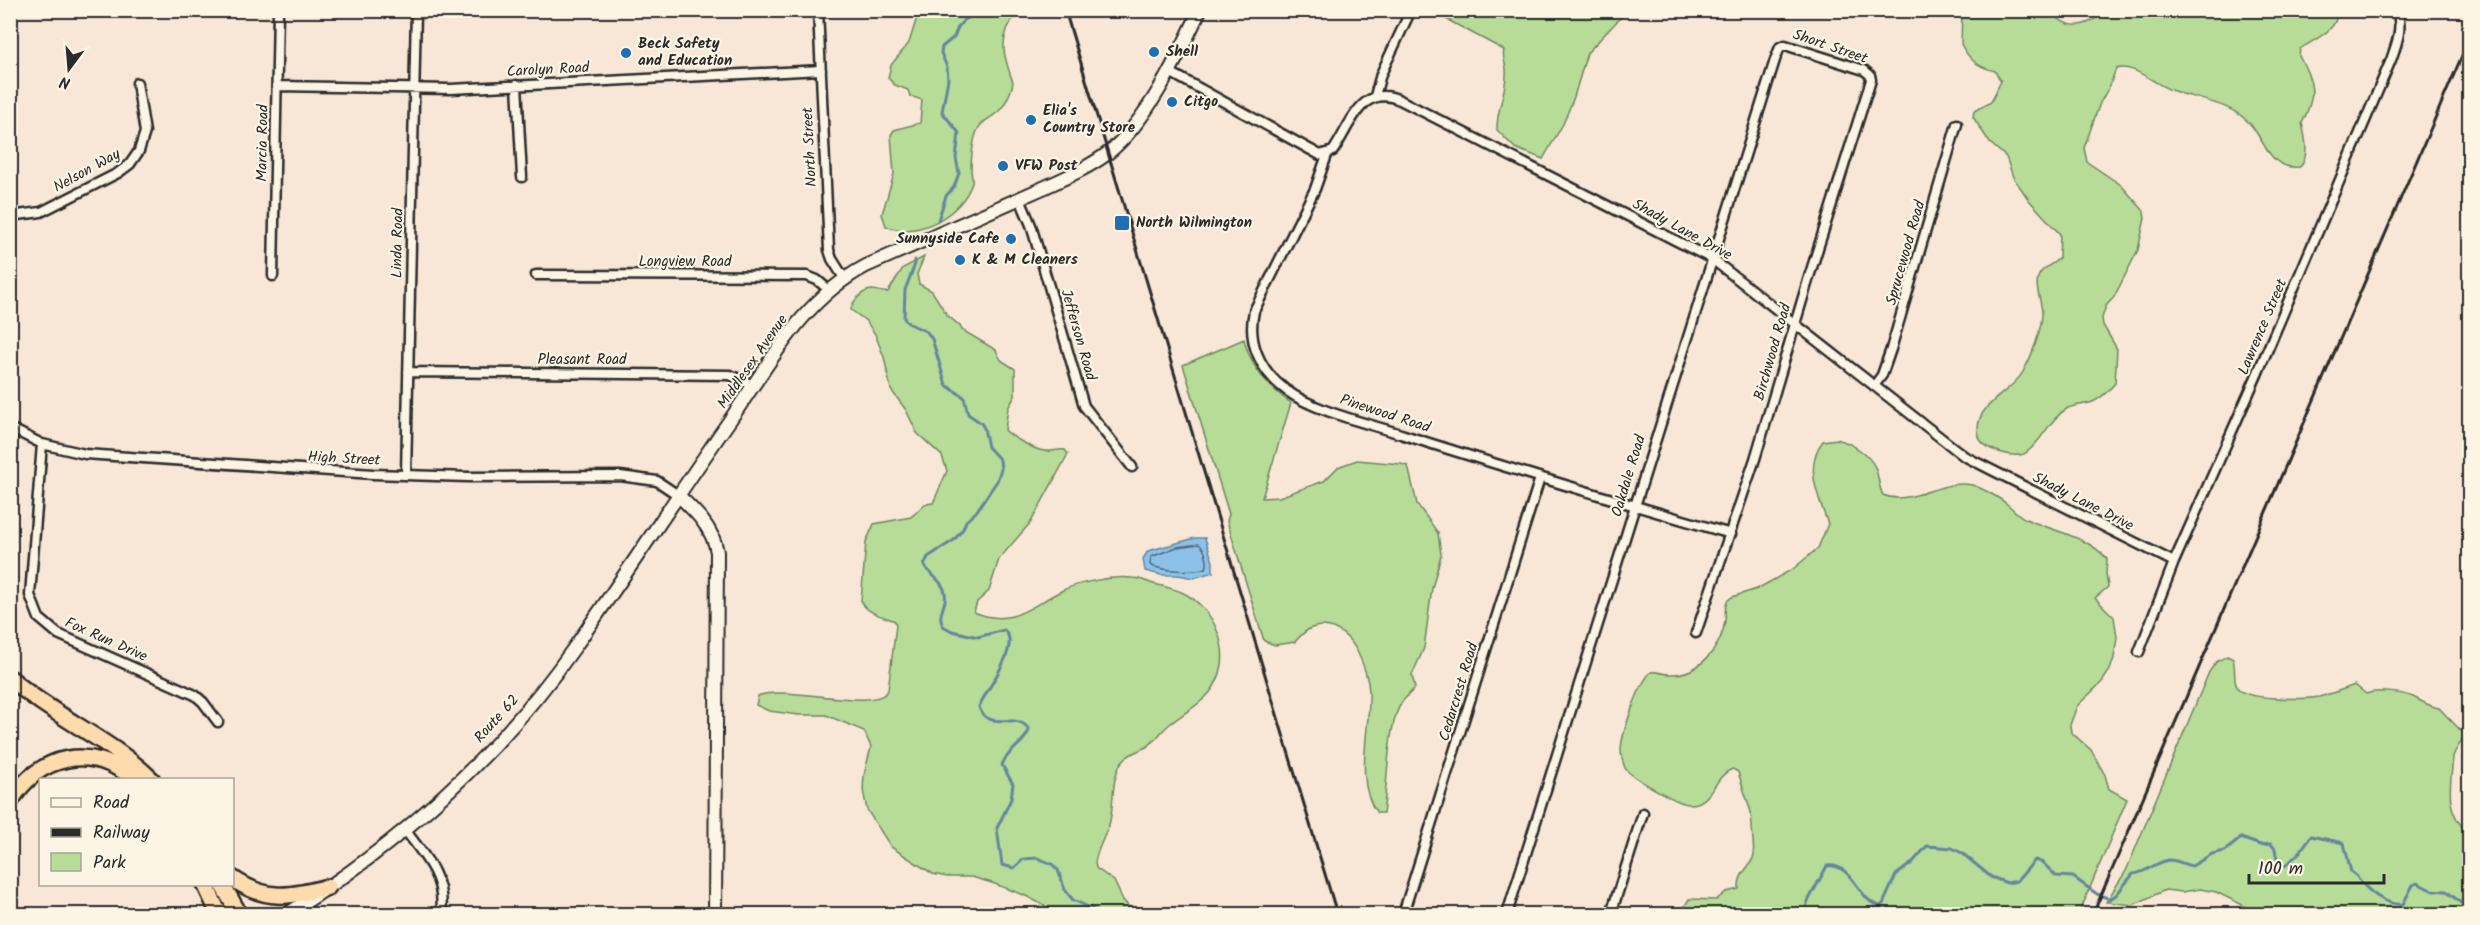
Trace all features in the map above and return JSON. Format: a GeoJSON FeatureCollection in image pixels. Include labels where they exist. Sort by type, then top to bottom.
{"type":"FeatureCollection","features":[{"type":"Feature","properties":{"kind":"highway"},"geometry":{"type":"LineString","coordinates":[[10,678],[37,700],[126,757],[150,778]]}},
{"type":"Feature","properties":{"kind":"highway"},"geometry":{"type":"LineString","coordinates":[[10,802],[23,784],[38,771],[51,764],[72,758],[93,758],[110,763],[132,778]]}},
{"type":"Feature","properties":{"kind":"highway"},"geometry":{"type":"LineString","coordinates":[[234,879],[254,890],[278,896],[300,895],[328,887]]}},
{"type":"Feature","properties":{"kind":"highway"},"geometry":{"type":"LineString","coordinates":[[205,886],[209,915]]}},
{"type":"Feature","properties":{"kind":"highway"},"geometry":{"type":"LineString","coordinates":[[205,886],[219,915]]}},
{"type":"Feature","properties":{"kind":"highway"},"geometry":{"type":"LineString","coordinates":[[223,886],[239,915]]}},
{"type":"Feature","properties":{"kind":"main road","name":"Middlesex Avenue"},"geometry":{"type":"LineString","coordinates":[[678,495],[791,331],[829,290],[844,279],[891,255],[1071,175],[1114,147],[1142,115],[1200,10]]}},
{"type":"Feature","properties":{"kind":"main road","name":"Route 62"},"geometry":{"type":"LineString","coordinates":[[287,915],[405,830],[470,770],[538,696],[573,650],[678,495]]}},
{"type":"Feature","properties":{"kind":"main road"},"geometry":{"type":"LineString","coordinates":[[678,495],[706,525],[713,536],[717,552],[715,915]]}},
{"type":"Feature","properties":{"kind":"street","name":"Marcia Road"},"geometry":{"type":"LineString","coordinates":[[273,276],[278,10]]}},
{"type":"Feature","properties":{"kind":"street","name":"Linda Road"},"geometry":{"type":"LineString","coordinates":[[406,475],[417,10]]}},
{"type":"Feature","properties":{"kind":"street","name":"North Street"},"geometry":{"type":"LineString","coordinates":[[818,10],[829,250],[844,279]]}},
{"type":"Feature","properties":{"kind":"street"},"geometry":{"type":"LineString","coordinates":[[1168,71],[1313,153],[1327,155],[1335,148],[1363,104],[1375,96],[1381,74],[1411,10]]}},
{"type":"Feature","properties":{"kind":"street","name":"Lawrence Street"},"geometry":{"type":"LineString","coordinates":[[2139,652],[2174,562],[2256,377],[2391,60],[2399,36],[2400,22],[2397,10]]}},
{"type":"Feature","properties":{"kind":"street","name":"Short Street"},"geometry":{"type":"LineString","coordinates":[[1780,47],[1787,45],[1858,68],[1868,72],[1871,77]]}},
{"type":"Feature","properties":{"kind":"street","name":"Oakdale Road"},"geometry":{"type":"LineString","coordinates":[[1507,915],[1780,47]]}},
{"type":"Feature","properties":{"kind":"street","name":"Carolyn Road"},"geometry":{"type":"LineString","coordinates":[[278,86],[415,89],[821,70]]}},
{"type":"Feature","properties":{"kind":"street","name":"Birchwood Road"},"geometry":{"type":"LineString","coordinates":[[1696,633],[1731,534],[1871,77]]}},
{"type":"Feature","properties":{"kind":"street","name":"Nelson Way"},"geometry":{"type":"LineString","coordinates":[[10,216],[41,212],[118,173],[130,164],[140,151],[145,132],[137,83]]}},
{"type":"Feature","properties":{"kind":"street"},"geometry":{"type":"LineString","coordinates":[[517,85],[522,177]]}},
{"type":"Feature","properties":{"kind":"street","name":"Shady Lane Drive"},"geometry":{"type":"LineString","coordinates":[[1375,96],[1388,96],[1400,100],[1712,259],[1964,456],[2174,562]]}},
{"type":"Feature","properties":{"kind":"street","name":"Sprucewood Road"},"geometry":{"type":"LineString","coordinates":[[1874,386],[1883,373],[1891,349],[1957,124]]}},
{"type":"Feature","properties":{"kind":"street","name":"Pinewood Road"},"geometry":{"type":"LineString","coordinates":[[1327,155],[1315,189],[1254,311],[1251,335],[1261,363],[1284,389],[1311,403],[1540,478],[1731,534]]}},
{"type":"Feature","properties":{"kind":"street","name":"Jefferson Road"},"geometry":{"type":"LineString","coordinates":[[1020,199],[1031,225],[1084,406],[1132,467]]}},
{"type":"Feature","properties":{"kind":"street","name":"Longview Road"},"geometry":{"type":"LineString","coordinates":[[536,275],[807,276],[817,279],[829,290]]}},
{"type":"Feature","properties":{"kind":"street","name":"Pleasant Road"},"geometry":{"type":"LineString","coordinates":[[408,372],[730,375],[753,385]]}},
{"type":"Feature","properties":{"kind":"street","name":"High Street"},"geometry":{"type":"LineString","coordinates":[[10,428],[42,444],[92,455],[406,475],[620,476],[657,481],[678,495]]}},
{"type":"Feature","properties":{"kind":"street","name":"Fox Run Drive"},"geometry":{"type":"LineString","coordinates":[[42,444],[30,585],[31,600],[36,614],[46,626],[58,634],[195,695],[218,722]]}},
{"type":"Feature","properties":{"kind":"street","name":"Cedarcrest Road"},"geometry":{"type":"LineString","coordinates":[[1403,915],[1540,478]]}},
{"type":"Feature","properties":{"kind":"street"},"geometry":{"type":"LineString","coordinates":[[1611,915],[1643,813]]}},
{"type":"Feature","properties":{"kind":"street"},"geometry":{"type":"LineString","coordinates":[[405,830],[436,873],[442,890],[441,915]]}},
{"type":"Feature","properties":{"kind":"green space"},"geometry":{"type":"Polygon","coordinates":[[[1632,10],[1622,16],[1587,53],[1563,124],[1543,159],[1515,148],[1497,130],[1506,77],[1504,50],[1431,11],[1632,10]]]}},
{"type":"Feature","properties":{"kind":"green space"},"geometry":{"type":"Polygon","coordinates":[[[2107,10],[2337,10],[2337,17],[2330,29],[2300,49],[2299,56],[2308,74],[2312,96],[2302,123],[2306,152],[2300,167],[2282,165],[2275,160],[2251,125],[2234,111],[2171,90],[2136,71],[2116,69],[2100,103],[2084,148],[2087,162],[2121,185],[2144,211],[2145,218],[2138,250],[2114,297],[2106,306],[2102,318],[2103,325],[2117,349],[2115,383],[2097,400],[2068,408],[2062,412],[2027,452],[2010,455],[1990,448],[1981,441],[1978,430],[1980,419],[1990,404],[2018,379],[2029,359],[2042,316],[2037,280],[2043,270],[2059,258],[2060,234],[2029,200],[2013,177],[2006,157],[1990,143],[1973,117],[1974,111],[1991,102],[2001,81],[1995,71],[1975,62],[1964,50],[1961,44],[1962,11],[2049,11],[2063,22],[2077,25],[2091,21],[2107,10]]]}},
{"type":"Feature","properties":{"kind":"green space"},"geometry":{"type":"Polygon","coordinates":[[[919,11],[1018,11],[1007,29],[1004,45],[1004,54],[1013,82],[1010,94],[1001,108],[978,129],[972,154],[972,183],[967,194],[949,214],[924,227],[911,230],[886,226],[882,214],[894,174],[891,135],[894,130],[920,123],[922,100],[910,96],[908,90],[895,85],[888,78],[891,65],[909,43],[919,11]]]}},
{"type":"Feature","properties":{"kind":"green space"},"geometry":{"type":"Polygon","coordinates":[[[924,257],[917,274],[919,284],[932,291],[947,315],[962,330],[996,350],[1001,360],[1015,369],[1015,396],[1008,408],[1005,430],[1036,449],[1065,450],[1068,454],[1031,522],[999,559],[989,591],[977,602],[974,612],[999,618],[1010,617],[1020,614],[1061,591],[1086,582],[1135,578],[1174,589],[1191,597],[1207,613],[1218,634],[1223,657],[1215,685],[1203,700],[1167,726],[1148,746],[1124,760],[1118,770],[1110,821],[1095,863],[1096,868],[1114,881],[1123,900],[1135,914],[1060,914],[1024,895],[992,883],[972,877],[947,877],[933,874],[891,847],[867,810],[863,790],[871,747],[864,731],[826,715],[799,715],[769,711],[756,705],[758,696],[770,693],[867,699],[881,696],[888,690],[896,625],[895,621],[871,612],[861,601],[866,542],[874,524],[911,517],[925,504],[933,503],[947,471],[942,456],[917,433],[906,410],[891,390],[884,357],[875,334],[866,321],[851,310],[856,300],[865,292],[872,290],[888,292],[903,268],[924,257]]]}},
{"type":"Feature","properties":{"kind":"green space"},"geometry":{"type":"Polygon","coordinates":[[[1244,339],[1255,367],[1275,390],[1291,403],[1262,498],[1279,497],[1324,481],[1338,467],[1357,460],[1401,464],[1408,466],[1417,504],[1438,533],[1441,555],[1432,588],[1424,648],[1412,675],[1415,688],[1402,702],[1393,724],[1383,813],[1377,813],[1366,786],[1364,770],[1369,691],[1365,670],[1357,651],[1342,633],[1324,626],[1310,628],[1295,642],[1275,645],[1264,641],[1227,521],[1229,514],[1183,365],[1244,339]]]}},
{"type":"Feature","properties":{"kind":"green space"},"geometry":{"type":"Polygon","coordinates":[[[1837,439],[1859,449],[1868,457],[1876,470],[1883,495],[1904,498],[1950,485],[1972,485],[1996,496],[2026,519],[2080,539],[2107,559],[2108,587],[2095,598],[2114,617],[2117,637],[2114,658],[2102,682],[2077,706],[2070,725],[2071,732],[2091,750],[2105,775],[2109,789],[2127,799],[2079,914],[1680,914],[1689,899],[1716,900],[1726,892],[1739,889],[1742,875],[1754,856],[1751,812],[1738,772],[1733,769],[1721,777],[1703,800],[1688,804],[1664,794],[1628,772],[1621,749],[1628,721],[1641,686],[1651,672],[1680,673],[1699,665],[1707,658],[1723,630],[1727,601],[1732,597],[1757,589],[1793,569],[1818,548],[1828,524],[1817,493],[1813,471],[1814,461],[1823,441],[1837,439]]]}},
{"type":"Feature","properties":{"kind":"green space"},"geometry":{"type":"Polygon","coordinates":[[[2227,656],[2233,659],[2237,687],[2250,695],[2312,698],[2355,685],[2366,694],[2383,692],[2402,694],[2439,708],[2464,734],[2453,757],[2450,799],[2456,817],[2469,834],[2469,914],[2261,914],[2216,892],[2200,889],[2182,892],[2165,890],[2133,905],[2106,902],[2126,871],[2209,672],[2216,662],[2227,656]]]}},
{"type":"Feature","properties":{"kind":"water"},"geometry":{"type":"Polygon","coordinates":[[[1195,538],[1205,538],[1213,562],[1213,572],[1194,578],[1145,571],[1143,559],[1148,551],[1195,538]]]}},
{"type":"Feature","properties":{"kind":"waterway"},"geometry":{"type":"LineString","coordinates":[[938,220],[946,196],[954,187],[959,173],[956,158],[959,133],[942,112],[948,79],[947,67],[941,53],[942,47],[954,37],[964,20],[985,10]]}},
{"type":"Feature","properties":{"kind":"waterway"},"geometry":{"type":"LineString","coordinates":[[915,260],[905,290],[904,318],[908,323],[927,332],[932,339],[946,385],[964,397],[968,414],[981,423],[988,447],[1000,460],[1001,469],[997,481],[976,512],[966,521],[954,540],[928,557],[924,565],[944,589],[945,597],[941,617],[943,626],[952,631],[978,637],[1004,630],[1009,637],[1009,646],[1001,668],[979,707],[983,715],[989,719],[1018,722],[1024,724],[1029,730],[1002,765],[1013,784],[1011,799],[997,828],[1002,865],[1014,868],[1024,859],[1037,858],[1052,864],[1058,870],[1065,890],[1073,900],[1091,908],[1098,914]]}},
{"type":"Feature","properties":{"kind":"waterway"},"geometry":{"type":"LineString","coordinates":[[1806,914],[1807,903],[1827,866],[1844,870],[1866,898],[1880,906],[1896,875],[1912,863],[1927,846],[1952,848],[1962,853],[1991,877],[2007,883],[2017,881],[2035,860],[2043,863],[2056,876],[2073,877],[2097,894],[2110,899],[2133,874],[2169,860],[2192,866],[2212,854],[2225,851],[2241,838],[2260,845],[2271,844],[2275,849],[2278,864],[2285,866],[2299,853],[2311,836],[2344,843],[2351,872],[2372,892],[2387,902],[2403,904],[2413,885],[2417,883],[2431,890],[2446,891],[2470,910]]}},
{"type":"Feature","properties":{"kind":"railway"},"geometry":{"type":"LineString","coordinates":[[1065,10],[1337,914]]}},
{"type":"Feature","properties":{"kind":"railway"},"geometry":{"type":"LineString","coordinates":[[2093,914],[2470,37]]}},
{"type":"Feature","properties":{"kind":"place","name":"Shell"},"geometry":{"type":"Point","coordinates":[1154,52]}},
{"type":"Feature","properties":{"kind":"place","name":"Beck Safety and Education"},"geometry":{"type":"Point","coordinates":[626,53]}},
{"type":"Feature","properties":{"kind":"place","name":"Citgo"},"geometry":{"type":"Point","coordinates":[1172,102]}},
{"type":"Feature","properties":{"kind":"place","name":"Elia's Country Store"},"geometry":{"type":"Point","coordinates":[1031,120]}},
{"type":"Feature","properties":{"kind":"place","name":"VFW Post"},"geometry":{"type":"Point","coordinates":[1003,166]}},
{"type":"Feature","properties":{"kind":"place","name":"North Wilmington"},"geometry":{"type":"Point","coordinates":[1122,223]}},
{"type":"Feature","properties":{"kind":"place","name":"Sunnyside Cafe"},"geometry":{"type":"Point","coordinates":[1011,239]}},
{"type":"Feature","properties":{"kind":"place","name":"K & M Cleaners"},"geometry":{"type":"Point","coordinates":[960,260]}}]}
